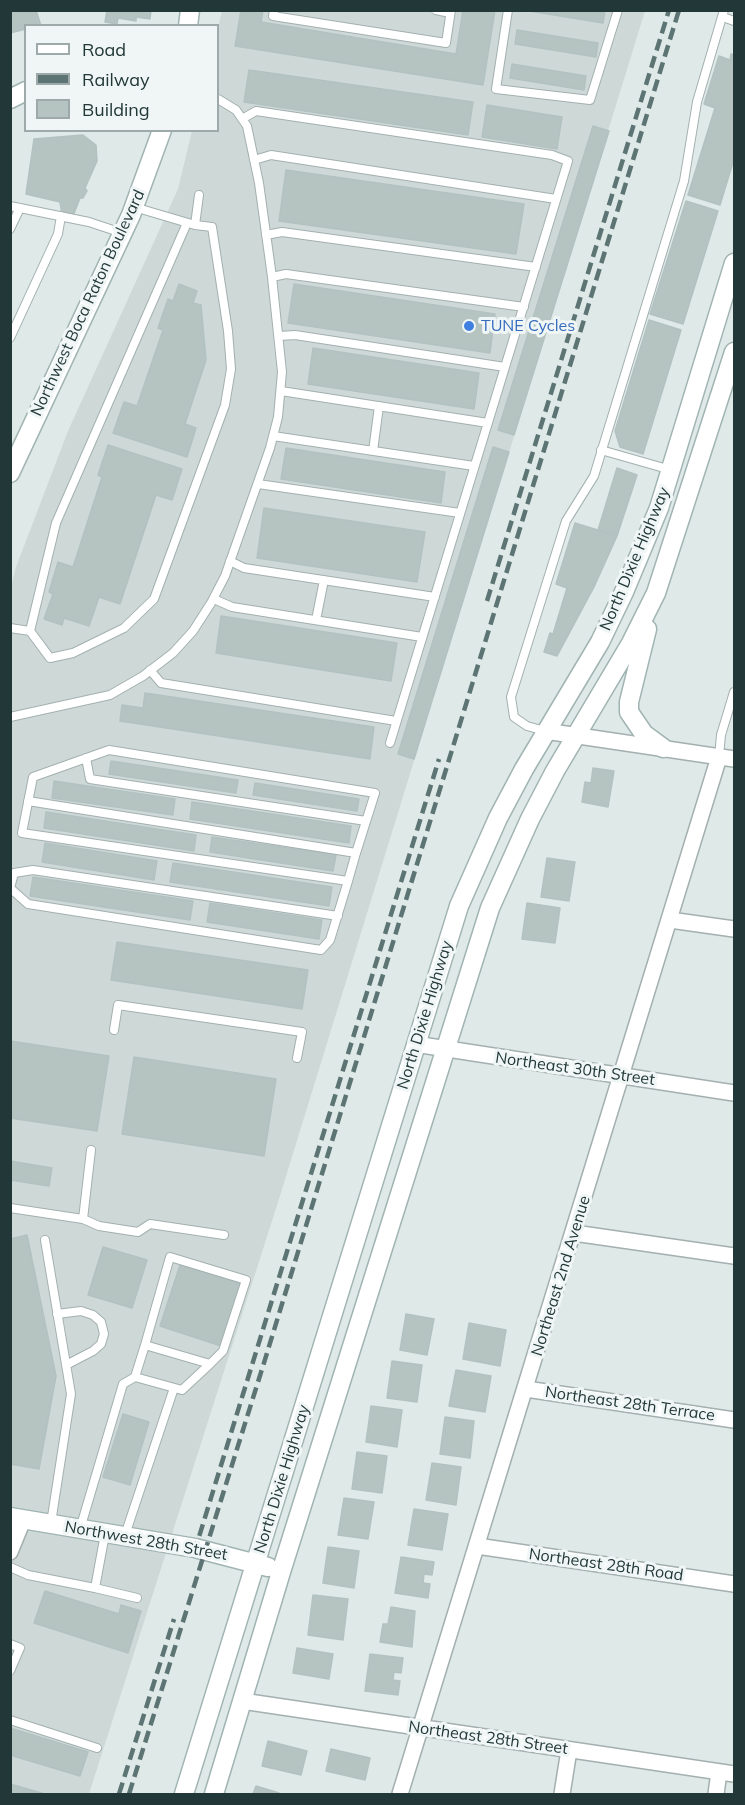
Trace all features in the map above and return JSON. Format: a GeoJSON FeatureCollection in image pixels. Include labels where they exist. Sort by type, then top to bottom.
{"type":"FeatureCollection","features":[{"type":"Feature","properties":{"kind":"main road"},"geometry":{"type":"LineString","coordinates":[[10,99],[24,92]]}},
{"type":"Feature","properties":{"kind":"main road","name":"Northwest Boca Raton Boulevard"},"geometry":{"type":"LineString","coordinates":[[11,470],[134,207],[161,132]]}},
{"type":"Feature","properties":{"kind":"main road","name":"North Dixie Highway"},"geometry":{"type":"LineString","coordinates":[[184,1794],[459,906],[498,818],[545,731],[600,642],[624,592],[659,508],[735,263]]}},
{"type":"Feature","properties":{"kind":"main road","name":"North Dixie Highway"},"geometry":{"type":"LineString","coordinates":[[214,1794],[281,1572],[490,908],[530,819],[575,735],[631,643],[656,593],[735,352]]}},
{"type":"Feature","properties":{"kind":"main road"},"geometry":{"type":"LineString","coordinates":[[656,593],[629,702],[633,722],[644,734],[663,748]]}},
{"type":"Feature","properties":{"kind":"main road","name":"Northwest 28th Street"},"geometry":{"type":"LineString","coordinates":[[17,1519],[195,1548],[281,1572]]}},
{"type":"Feature","properties":{"kind":"street"},"geometry":{"type":"LineString","coordinates":[[545,731],[727,758]]}},
{"type":"Feature","properties":{"kind":"street","name":"Northeast 2nd Avenue"},"geometry":{"type":"LineString","coordinates":[[400,1794],[670,920],[727,758]]}},
{"type":"Feature","properties":{"kind":"street"},"geometry":{"type":"LineString","coordinates":[[670,920],[735,929]]}},
{"type":"Feature","properties":{"kind":"street","name":"Northeast 30th Street"},"geometry":{"type":"LineString","coordinates":[[415,1044],[735,1093]]}},
{"type":"Feature","properties":{"kind":"street"},"geometry":{"type":"LineString","coordinates":[[574,1233],[735,1256]]}},
{"type":"Feature","properties":{"kind":"street","name":"Northeast 28th Terrace"},"geometry":{"type":"LineString","coordinates":[[526,1389],[735,1420]]}},
{"type":"Feature","properties":{"kind":"street"},"geometry":{"type":"LineString","coordinates":[[10,1552],[17,1519]]}},
{"type":"Feature","properties":{"kind":"street","name":"Northeast 28th Road"},"geometry":{"type":"LineString","coordinates":[[477,1546],[735,1584]]}},
{"type":"Feature","properties":{"kind":"street","name":"Northeast 28th Street"},"geometry":{"type":"LineString","coordinates":[[242,1701],[727,1773]]}},
{"type":"Feature","properties":{"kind":"street"},"geometry":{"type":"LineString","coordinates":[[562,1794],[569,1750]]}},
{"type":"Feature","properties":{"kind":"street"},"geometry":{"type":"LineString","coordinates":[[716,1794],[727,1773]]}},
{"type":"Feature","properties":{"kind":"lane"},"geometry":{"type":"LineString","coordinates":[[274,10],[273,16],[446,43],[450,12],[436,10]]}},
{"type":"Feature","properties":{"kind":"lane"},"geometry":{"type":"LineString","coordinates":[[508,10],[496,89],[590,100],[618,10]]}},
{"type":"Feature","properties":{"kind":"lane"},"geometry":{"type":"LineString","coordinates":[[545,731],[527,726],[514,717],[511,697],[566,521],[594,477],[684,181],[697,102],[724,14],[735,21]]}},
{"type":"Feature","properties":{"kind":"lane"},"geometry":{"type":"LineString","coordinates":[[10,717],[110,695],[150,670],[193,632],[214,599],[258,484],[273,436],[281,391],[279,336],[255,160],[247,126],[236,110],[219,100]]}},
{"type":"Feature","properties":{"kind":"lane"},"geometry":{"type":"LineString","coordinates":[[242,119],[256,111],[552,155],[568,161],[390,743]]}},
{"type":"Feature","properties":{"kind":"lane"},"geometry":{"type":"LineString","coordinates":[[255,160],[271,155],[556,199]]}},
{"type":"Feature","properties":{"kind":"lane"},"geometry":{"type":"LineString","coordinates":[[30,632],[56,523],[191,224],[199,195]]}},
{"type":"Feature","properties":{"kind":"lane"},"geometry":{"type":"LineString","coordinates":[[10,206],[62,216],[122,233]]}},
{"type":"Feature","properties":{"kind":"lane"},"geometry":{"type":"LineString","coordinates":[[10,628],[30,632],[50,658],[73,653],[124,628],[154,599],[168,567],[225,405],[231,369],[228,331],[212,227],[191,224],[134,207]]}},
{"type":"Feature","properties":{"kind":"lane"},"geometry":{"type":"LineString","coordinates":[[10,229],[20,208]]}},
{"type":"Feature","properties":{"kind":"lane"},"geometry":{"type":"LineString","coordinates":[[10,338],[58,234],[62,216]]}},
{"type":"Feature","properties":{"kind":"lane"},"geometry":{"type":"LineString","coordinates":[[266,235],[282,231],[536,267]]}},
{"type":"Feature","properties":{"kind":"lane"},"geometry":{"type":"LineString","coordinates":[[272,277],[286,274],[524,307]]}},
{"type":"Feature","properties":{"kind":"lane"},"geometry":{"type":"LineString","coordinates":[[279,336],[295,335],[505,367]]}},
{"type":"Feature","properties":{"kind":"lane"},"geometry":{"type":"LineString","coordinates":[[281,391],[488,423]]}},
{"type":"Feature","properties":{"kind":"lane"},"geometry":{"type":"LineString","coordinates":[[373,451],[380,406]]}},
{"type":"Feature","properties":{"kind":"lane"},"geometry":{"type":"LineString","coordinates":[[273,436],[474,466]]}},
{"type":"Feature","properties":{"kind":"lane"},"geometry":{"type":"LineString","coordinates":[[601,450],[671,471]]}},
{"type":"Feature","properties":{"kind":"lane"},"geometry":{"type":"LineString","coordinates":[[258,484],[460,513]]}},
{"type":"Feature","properties":{"kind":"lane"},"geometry":{"type":"LineString","coordinates":[[230,561],[244,568],[435,597]]}},
{"type":"Feature","properties":{"kind":"lane"},"geometry":{"type":"LineString","coordinates":[[316,621],[324,580]]}},
{"type":"Feature","properties":{"kind":"lane"},"geometry":{"type":"LineString","coordinates":[[214,599],[231,607],[422,637]]}},
{"type":"Feature","properties":{"kind":"lane"},"geometry":{"type":"LineString","coordinates":[[150,670],[161,683],[396,721]]}},
{"type":"Feature","properties":{"kind":"lane"},"geometry":{"type":"LineString","coordinates":[[727,758],[721,735],[735,692]]}},
{"type":"Feature","properties":{"kind":"lane"},"geometry":{"type":"LineString","coordinates":[[338,916],[33,870],[12,872],[10,888],[28,904],[321,950],[330,940],[338,916],[375,793],[109,750],[33,777],[22,833],[348,881]]}},
{"type":"Feature","properties":{"kind":"lane"},"geometry":{"type":"LineString","coordinates":[[86,758],[90,779],[366,821]]}},
{"type":"Feature","properties":{"kind":"lane"},"geometry":{"type":"LineString","coordinates":[[28,801],[356,853]]}},
{"type":"Feature","properties":{"kind":"lane"},"geometry":{"type":"LineString","coordinates":[[114,1030],[118,1005],[302,1032],[297,1058]]}},
{"type":"Feature","properties":{"kind":"lane"},"geometry":{"type":"LineString","coordinates":[[83,1219],[91,1150]]}},
{"type":"Feature","properties":{"kind":"lane"},"geometry":{"type":"LineString","coordinates":[[10,1208],[83,1219],[99,1226],[138,1232],[150,1224],[224,1236]]}},
{"type":"Feature","properties":{"kind":"lane"},"geometry":{"type":"LineString","coordinates":[[45,1240],[71,1394],[50,1524]]}},
{"type":"Feature","properties":{"kind":"lane"},"geometry":{"type":"LineString","coordinates":[[80,1529],[123,1384],[135,1377],[170,1257],[246,1280],[223,1351],[182,1390],[135,1377]]}},
{"type":"Feature","properties":{"kind":"lane"},"geometry":{"type":"LineString","coordinates":[[57,1314],[81,1311],[93,1315],[101,1322],[104,1334],[101,1344],[93,1351],[66,1365]]}},
{"type":"Feature","properties":{"kind":"lane"},"geometry":{"type":"LineString","coordinates":[[145,1345],[210,1364]]}},
{"type":"Feature","properties":{"kind":"lane"},"geometry":{"type":"LineString","coordinates":[[124,1537],[174,1388]]}},
{"type":"Feature","properties":{"kind":"lane"},"geometry":{"type":"LineString","coordinates":[[95,1588],[105,1534]]}},
{"type":"Feature","properties":{"kind":"lane"},"geometry":{"type":"LineString","coordinates":[[10,1567],[28,1575],[138,1598]]}},
{"type":"Feature","properties":{"kind":"lane"},"geometry":{"type":"LineString","coordinates":[[10,1644],[20,1648],[10,1671]]}},
{"type":"Feature","properties":{"kind":"lane"},"geometry":{"type":"LineString","coordinates":[[10,1720],[97,1748]]}},
{"type":"Feature","properties":{"kind":"shaded area"},"geometry":{"type":"Polygon","coordinates":[[[222,11],[645,11],[279,1199],[89,1794],[11,1794],[10,592],[16,567],[68,431],[178,189],[192,132],[219,132],[219,24],[222,11]]]}},
{"type":"Feature","properties":{"kind":"building"},"geometry":{"type":"Polygon","coordinates":[[[10,10],[36,10],[40,24],[24,24],[24,30],[10,33],[10,10]]]}},
{"type":"Feature","properties":{"kind":"building"},"geometry":{"type":"Polygon","coordinates":[[[107,10],[151,10],[150,19],[136,17],[136,21],[118,18],[117,24],[105,22],[107,10]]]}},
{"type":"Feature","properties":{"kind":"building"},"geometry":{"type":"Polygon","coordinates":[[[241,10],[263,10],[261,22],[456,54],[463,10],[495,10],[483,85],[235,46],[241,10]]]}},
{"type":"Feature","properties":{"kind":"building"},"geometry":{"type":"Polygon","coordinates":[[[523,10],[605,10],[603,23],[523,10]]]}},
{"type":"Feature","properties":{"kind":"building"},"geometry":{"type":"Polygon","coordinates":[[[517,30],[598,43],[596,57],[515,44],[517,30]]]}},
{"type":"Feature","properties":{"kind":"building"},"geometry":{"type":"Polygon","coordinates":[[[731,54],[734,55],[734,159],[720,205],[688,195],[715,108],[704,104],[719,56],[730,60],[731,54]]]}},
{"type":"Feature","properties":{"kind":"building"},"geometry":{"type":"Polygon","coordinates":[[[512,64],[586,76],[584,90],[510,78],[512,64]]]}},
{"type":"Feature","properties":{"kind":"building"},"geometry":{"type":"Polygon","coordinates":[[[249,70],[473,102],[468,135],[244,102],[249,70]]]}},
{"type":"Feature","properties":{"kind":"building"},"geometry":{"type":"Polygon","coordinates":[[[487,105],[562,117],[557,149],[482,137],[487,105]]]}},
{"type":"Feature","properties":{"kind":"building"},"geometry":{"type":"Polygon","coordinates":[[[593,126],[609,131],[514,435],[498,430],[593,126]]]}},
{"type":"Feature","properties":{"kind":"building"},"geometry":{"type":"Polygon","coordinates":[[[83,135],[96,145],[97,161],[85,188],[87,191],[83,198],[80,198],[73,216],[62,215],[60,202],[26,194],[34,139],[83,135]]]}},
{"type":"Feature","properties":{"kind":"building"},"geometry":{"type":"Polygon","coordinates":[[[286,170],[524,204],[516,254],[279,221],[286,170]]]}},
{"type":"Feature","properties":{"kind":"building"},"geometry":{"type":"Polygon","coordinates":[[[686,201],[718,211],[683,324],[650,314],[686,201]]]}},
{"type":"Feature","properties":{"kind":"building"},"geometry":{"type":"Polygon","coordinates":[[[179,284],[197,291],[193,303],[201,305],[206,360],[185,424],[196,428],[187,457],[113,433],[124,402],[137,406],[163,330],[158,328],[168,299],[173,301],[179,284]]]}},
{"type":"Feature","properties":{"kind":"building"},"geometry":{"type":"Polygon","coordinates":[[[294,284],[495,314],[490,353],[288,323],[294,284]]]}},
{"type":"Feature","properties":{"kind":"building"},"geometry":{"type":"Polygon","coordinates":[[[649,320],[681,330],[643,454],[620,447],[615,431],[649,320]]]}},
{"type":"Feature","properties":{"kind":"building"},"geometry":{"type":"Polygon","coordinates":[[[313,348],[479,373],[474,409],[308,384],[313,348]]]}},
{"type":"Feature","properties":{"kind":"building"},"geometry":{"type":"Polygon","coordinates":[[[108,445],[182,469],[172,500],[156,495],[120,604],[99,597],[89,626],[64,618],[62,625],[44,619],[53,594],[49,592],[58,562],[73,567],[102,477],[98,475],[108,445]]]}},
{"type":"Feature","properties":{"kind":"building"},"geometry":{"type":"Polygon","coordinates":[[[493,447],[509,452],[414,759],[398,754],[493,447]]]}},
{"type":"Feature","properties":{"kind":"building"},"geometry":{"type":"Polygon","coordinates":[[[286,448],[445,472],[441,503],[281,479],[286,448]]]}},
{"type":"Feature","properties":{"kind":"building"},"geometry":{"type":"Polygon","coordinates":[[[617,468],[637,475],[617,536],[598,530],[617,468]]]}},
{"type":"Feature","properties":{"kind":"building"},"geometry":{"type":"Polygon","coordinates":[[[264,508],[425,532],[417,582],[257,558],[264,508]]]}},
{"type":"Feature","properties":{"kind":"building"},"geometry":{"type":"Polygon","coordinates":[[[575,523],[617,536],[594,587],[557,656],[544,652],[550,633],[553,634],[567,588],[556,584],[575,523]]]}},
{"type":"Feature","properties":{"kind":"building"},"geometry":{"type":"Polygon","coordinates":[[[221,616],[397,643],[391,681],[216,653],[221,616]]]}},
{"type":"Feature","properties":{"kind":"building"},"geometry":{"type":"Polygon","coordinates":[[[145,693],[374,727],[370,759],[120,721],[122,705],[143,708],[145,693]]]}},
{"type":"Feature","properties":{"kind":"building"},"geometry":{"type":"Polygon","coordinates":[[[111,761],[238,780],[236,793],[109,774],[111,761]]]}},
{"type":"Feature","properties":{"kind":"building"},"geometry":{"type":"Polygon","coordinates":[[[593,768],[614,771],[608,807],[582,802],[585,782],[591,783],[593,768]]]}},
{"type":"Feature","properties":{"kind":"building"},"geometry":{"type":"Polygon","coordinates":[[[54,781],[175,799],[173,815],[52,798],[54,781]]]}},
{"type":"Feature","properties":{"kind":"building"},"geometry":{"type":"Polygon","coordinates":[[[255,783],[359,799],[357,811],[253,795],[255,783]]]}},
{"type":"Feature","properties":{"kind":"building"},"geometry":{"type":"Polygon","coordinates":[[[192,802],[351,826],[349,843],[190,819],[192,802]]]}},
{"type":"Feature","properties":{"kind":"building"},"geometry":{"type":"Polygon","coordinates":[[[46,812],[196,835],[194,851],[44,828],[46,812]]]}},
{"type":"Feature","properties":{"kind":"building"},"geometry":{"type":"Polygon","coordinates":[[[212,837],[336,855],[333,871],[210,852],[212,837]]]}},
{"type":"Feature","properties":{"kind":"building"},"geometry":{"type":"Polygon","coordinates":[[[45,843],[157,861],[154,880],[42,862],[45,843]]]}},
{"type":"Feature","properties":{"kind":"building"},"geometry":{"type":"Polygon","coordinates":[[[547,858],[575,862],[569,901],[541,897],[547,858]]]}},
{"type":"Feature","properties":{"kind":"building"},"geometry":{"type":"Polygon","coordinates":[[[173,863],[332,887],[329,906],[170,882],[173,863]]]}},
{"type":"Feature","properties":{"kind":"building"},"geometry":{"type":"Polygon","coordinates":[[[33,877],[193,901],[190,920],[30,896],[33,877]]]}},
{"type":"Feature","properties":{"kind":"building"},"geometry":{"type":"Polygon","coordinates":[[[210,903],[322,920],[319,939],[207,922],[210,903]]]}},
{"type":"Feature","properties":{"kind":"building"},"geometry":{"type":"Polygon","coordinates":[[[527,903],[560,908],[555,943],[522,939],[527,903]]]}},
{"type":"Feature","properties":{"kind":"building"},"geometry":{"type":"Polygon","coordinates":[[[117,942],[308,970],[302,1009],[111,980],[117,942]]]}},
{"type":"Feature","properties":{"kind":"building"},"geometry":{"type":"Polygon","coordinates":[[[10,1041],[109,1056],[97,1131],[10,1118],[10,1041]]]}},
{"type":"Feature","properties":{"kind":"building"},"geometry":{"type":"Polygon","coordinates":[[[134,1057],[276,1079],[264,1156],[122,1134],[134,1057]]]}},
{"type":"Feature","properties":{"kind":"building"},"geometry":{"type":"Polygon","coordinates":[[[10,1161],[52,1168],[49,1186],[10,1180],[10,1161]]]}},
{"type":"Feature","properties":{"kind":"building"},"geometry":{"type":"Polygon","coordinates":[[[27,1235],[56,1376],[39,1469],[10,1464],[10,1239],[27,1235]]]}},
{"type":"Feature","properties":{"kind":"building"},"geometry":{"type":"Polygon","coordinates":[[[103,1247],[147,1260],[132,1308],[88,1295],[103,1247]]]}},
{"type":"Feature","properties":{"kind":"building"},"geometry":{"type":"Polygon","coordinates":[[[180,1265],[241,1284],[221,1346],[160,1326],[180,1265]]]}},
{"type":"Feature","properties":{"kind":"building"},"geometry":{"type":"Polygon","coordinates":[[[406,1314],[434,1319],[427,1355],[400,1350],[406,1314]]]}},
{"type":"Feature","properties":{"kind":"building"},"geometry":{"type":"Polygon","coordinates":[[[469,1323],[506,1330],[500,1366],[463,1359],[469,1323]]]}},
{"type":"Feature","properties":{"kind":"building"},"geometry":{"type":"Polygon","coordinates":[[[392,1361],[422,1365],[417,1402],[387,1398],[392,1361]]]}},
{"type":"Feature","properties":{"kind":"building"},"geometry":{"type":"Polygon","coordinates":[[[456,1370],[491,1376],[485,1412],[449,1406],[456,1370]]]}},
{"type":"Feature","properties":{"kind":"building"},"geometry":{"type":"Polygon","coordinates":[[[371,1406],[402,1410],[397,1447],[366,1442],[371,1406]]]}},
{"type":"Feature","properties":{"kind":"building"},"geometry":{"type":"Polygon","coordinates":[[[123,1414],[149,1422],[130,1485],[103,1477],[123,1414]]]}},
{"type":"Feature","properties":{"kind":"building"},"geometry":{"type":"Polygon","coordinates":[[[445,1417],[474,1421],[470,1458],[440,1454],[445,1417]]]}},
{"type":"Feature","properties":{"kind":"building"},"geometry":{"type":"Polygon","coordinates":[[[357,1452],[387,1456],[382,1493],[352,1489],[357,1452]]]}},
{"type":"Feature","properties":{"kind":"building"},"geometry":{"type":"Polygon","coordinates":[[[432,1463],[461,1467],[456,1505],[426,1500],[432,1463]]]}},
{"type":"Feature","properties":{"kind":"building"},"geometry":{"type":"Polygon","coordinates":[[[344,1498],[374,1502],[368,1539],[338,1535],[344,1498]]]}},
{"type":"Feature","properties":{"kind":"building"},"geometry":{"type":"Polygon","coordinates":[[[414,1509],[448,1514],[442,1550],[408,1545],[414,1509]]]}},
{"type":"Feature","properties":{"kind":"building"},"geometry":{"type":"Polygon","coordinates":[[[328,1547],[359,1551],[354,1588],[323,1583],[328,1547]]]}},
{"type":"Feature","properties":{"kind":"building"},"geometry":{"type":"Polygon","coordinates":[[[401,1557],[434,1562],[432,1575],[424,1574],[423,1583],[430,1584],[428,1598],[395,1593],[401,1557]]]}},
{"type":"Feature","properties":{"kind":"building"},"geometry":{"type":"Polygon","coordinates":[[[45,1591],[119,1614],[121,1605],[141,1611],[128,1653],[34,1623],[45,1591]]]}},
{"type":"Feature","properties":{"kind":"building"},"geometry":{"type":"Polygon","coordinates":[[[313,1595],[348,1599],[343,1640],[308,1635],[313,1595]]]}},
{"type":"Feature","properties":{"kind":"building"},"geometry":{"type":"Polygon","coordinates":[[[391,1607],[415,1611],[412,1647],[380,1642],[383,1624],[388,1624],[391,1607]]]}},
{"type":"Feature","properties":{"kind":"building"},"geometry":{"type":"Polygon","coordinates":[[[297,1648],[333,1654],[329,1679],[293,1673],[297,1648]]]}},
{"type":"Feature","properties":{"kind":"building"},"geometry":{"type":"Polygon","coordinates":[[[370,1654],[403,1658],[401,1673],[394,1672],[393,1680],[400,1681],[398,1695],[365,1691],[370,1654]]]}},
{"type":"Feature","properties":{"kind":"building"},"geometry":{"type":"Polygon","coordinates":[[[10,1728],[88,1752],[80,1776],[10,1755],[10,1728]]]}},
{"type":"Feature","properties":{"kind":"building"},"geometry":{"type":"Polygon","coordinates":[[[268,1741],[307,1751],[301,1775],[262,1766],[268,1741]]]}},
{"type":"Feature","properties":{"kind":"building"},"geometry":{"type":"Polygon","coordinates":[[[331,1749],[370,1758],[365,1780],[326,1771],[331,1749]]]}},
{"type":"Feature","properties":{"kind":"building"},"geometry":{"type":"Polygon","coordinates":[[[10,1784],[45,1794],[10,1794],[10,1784]]]}},
{"type":"Feature","properties":{"kind":"building"},"geometry":{"type":"Polygon","coordinates":[[[256,1786],[279,1793],[279,1794],[253,1794],[256,1786]]]}},
{"type":"Feature","properties":{"kind":"railway"},"geometry":{"type":"LineString","coordinates":[[487,601],[669,10]]}},
{"type":"Feature","properties":{"kind":"railway"},"geometry":{"type":"LineString","coordinates":[[129,1794],[263,1366],[679,10]]}},
{"type":"Feature","properties":{"kind":"railway"},"geometry":{"type":"LineString","coordinates":[[194,1553],[439,759]]}},
{"type":"Feature","properties":{"kind":"railway"},"geometry":{"type":"LineString","coordinates":[[119,1794],[174,1619]]}},
{"type":"Feature","properties":{"kind":"place","name":"TUNE Cycles"},"geometry":{"type":"Point","coordinates":[469,326]}}]}
